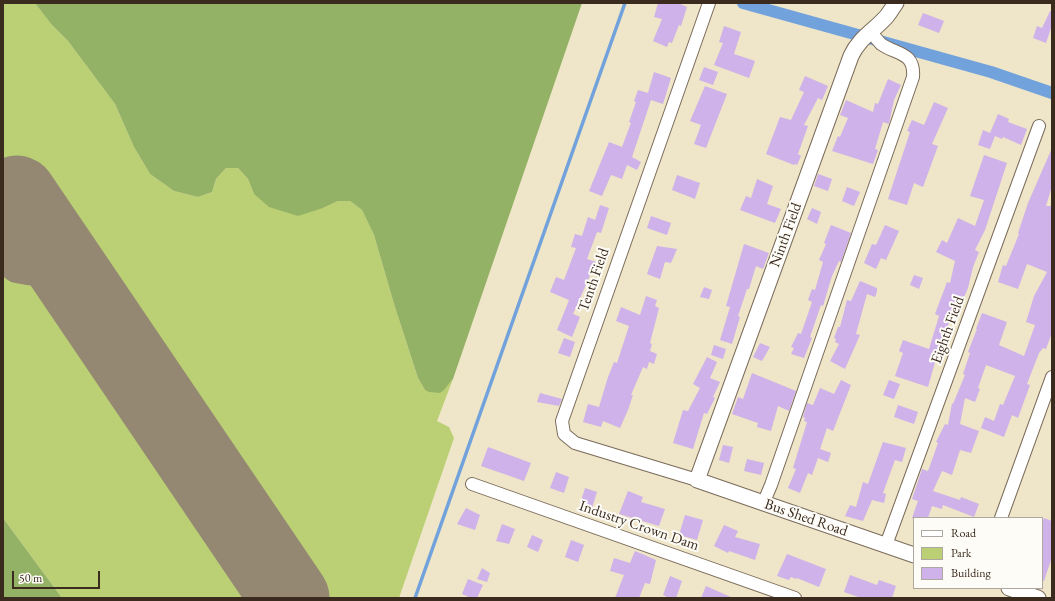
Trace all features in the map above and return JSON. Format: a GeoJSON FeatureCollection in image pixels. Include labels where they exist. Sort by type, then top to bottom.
{"type":"FeatureCollection","features":[{"type":"Feature","properties":{"kind":"street","name":"Ninth Field"},"geometry":{"type":"LineString","coordinates":[[697,480],[851,56],[858,43],[887,16],[896,3]]}},
{"type":"Feature","properties":{"kind":"street","name":"Tenth Field"},"geometry":{"type":"LineString","coordinates":[[697,480],[575,443],[564,434],[562,421],[707,9]]}},
{"type":"Feature","properties":{"kind":"street"},"geometry":{"type":"LineString","coordinates":[[763,504],[771,485],[912,83],[914,70],[911,60],[903,54],[887,47],[876,39],[872,31]]}},
{"type":"Feature","properties":{"kind":"street","name":"Eighth Field"},"geometry":{"type":"LineString","coordinates":[[886,545],[1039,126]]}},
{"type":"Feature","properties":{"kind":"street"},"geometry":{"type":"LineString","coordinates":[[1001,517],[1052,377]]}},
{"type":"Feature","properties":{"kind":"street","name":"Bus Shed Road"},"geometry":{"type":"LineString","coordinates":[[697,480],[913,555]]}},
{"type":"Feature","properties":{"kind":"street","name":"Industry Crown Dam"},"geometry":{"type":"LineString","coordinates":[[472,484],[795,598]]}},
{"type":"Feature","properties":{"kind":"street"},"geometry":{"type":"LineString","coordinates":[[1011,589],[1038,598]]}},
{"type":"Feature","properties":{"kind":"green space"},"geometry":{"type":"Polygon","coordinates":[[[3,3],[35,3],[51,24],[68,41],[115,104],[134,147],[150,174],[174,191],[198,197],[212,192],[216,179],[226,168],[238,168],[248,179],[254,194],[323,208],[338,201],[350,201],[362,210],[374,235],[418,378],[425,390],[445,389],[453,379],[437,421],[449,427],[454,438],[399,598],[324,598],[32,167],[3,186],[3,3]]]}},
{"type":"Feature","properties":{"kind":"green space"},"geometry":{"type":"Polygon","coordinates":[[[35,3],[582,3],[453,379],[445,389],[440,393],[429,392],[425,390],[418,378],[374,235],[362,210],[350,201],[338,201],[323,208],[298,216],[269,207],[254,194],[248,179],[238,168],[226,168],[216,179],[212,192],[198,197],[174,191],[150,174],[134,147],[115,104],[68,41],[51,24],[35,3]]]}},
{"type":"Feature","properties":{"kind":"green space"},"geometry":{"type":"Polygon","coordinates":[[[3,273],[37,281],[48,287],[53,292],[187,498],[256,598],[62,598],[3,518],[3,273]]]}},
{"type":"Feature","properties":{"kind":"green space"},"geometry":{"type":"Polygon","coordinates":[[[3,518],[62,598],[3,598],[3,518]]]}},
{"type":"Feature","properties":{"kind":"building"},"geometry":{"type":"Polygon","coordinates":[[[658,3],[678,3],[687,7],[681,26],[679,25],[672,43],[669,42],[667,47],[653,41],[662,19],[654,17],[658,3]]]}},
{"type":"Feature","properties":{"kind":"building"},"geometry":{"type":"Polygon","coordinates":[[[1050,11],[1052,12],[1052,25],[1046,43],[1033,38],[1037,26],[1042,28],[1050,11]]]}},
{"type":"Feature","properties":{"kind":"building"},"geometry":{"type":"Polygon","coordinates":[[[923,13],[944,21],[939,33],[918,25],[923,13]]]}},
{"type":"Feature","properties":{"kind":"building"},"geometry":{"type":"Polygon","coordinates":[[[724,26],[741,32],[734,54],[755,61],[749,78],[714,65],[723,43],[719,42],[724,26]]]}},
{"type":"Feature","properties":{"kind":"building"},"geometry":{"type":"Polygon","coordinates":[[[704,67],[718,72],[713,85],[699,80],[704,67]]]}},
{"type":"Feature","properties":{"kind":"building"},"geometry":{"type":"Polygon","coordinates":[[[654,72],[671,78],[663,104],[651,100],[632,157],[641,162],[637,170],[627,165],[622,179],[611,175],[602,196],[589,191],[609,142],[622,147],[631,123],[629,122],[636,102],[634,101],[638,90],[648,93],[654,72]]]}},
{"type":"Feature","properties":{"kind":"building"},"geometry":{"type":"Polygon","coordinates":[[[805,76],[828,86],[822,100],[818,98],[804,125],[808,126],[798,154],[801,156],[797,165],[794,165],[766,154],[780,117],[791,120],[804,92],[799,90],[805,76]]]}},
{"type":"Feature","properties":{"kind":"building"},"geometry":{"type":"Polygon","coordinates":[[[888,79],[901,85],[894,100],[889,124],[883,122],[875,149],[878,150],[873,164],[832,151],[848,118],[840,115],[846,100],[873,112],[875,103],[878,104],[888,79]]]}},
{"type":"Feature","properties":{"kind":"building"},"geometry":{"type":"Polygon","coordinates":[[[705,86],[727,94],[706,148],[694,144],[701,125],[690,121],[705,86]]]}},
{"type":"Feature","properties":{"kind":"building"},"geometry":{"type":"Polygon","coordinates":[[[934,102],[948,108],[932,144],[938,146],[923,187],[914,183],[907,205],[888,199],[910,132],[907,131],[912,120],[924,125],[934,102]]]}},
{"type":"Feature","properties":{"kind":"building"},"geometry":{"type":"Polygon","coordinates":[[[998,114],[1009,119],[1008,122],[1027,129],[1021,145],[1003,137],[1002,139],[995,136],[990,149],[978,145],[983,130],[990,133],[998,114]]]}},
{"type":"Feature","properties":{"kind":"building"},"geometry":{"type":"Polygon","coordinates":[[[1052,148],[1052,186],[1046,206],[1052,206],[1052,333],[1046,349],[1043,348],[1039,353],[1027,384],[1030,385],[1018,418],[1012,415],[1004,437],[981,428],[985,417],[994,421],[1000,404],[1003,405],[1015,376],[986,365],[975,402],[965,398],[960,424],[979,431],[971,453],[960,450],[952,475],[942,471],[933,491],[960,500],[961,497],[979,504],[974,517],[943,505],[942,509],[932,506],[928,517],[912,518],[918,501],[912,499],[922,469],[928,471],[938,443],[936,442],[945,424],[948,425],[952,403],[953,404],[965,375],[963,374],[970,353],[968,352],[982,313],[1007,322],[999,345],[1024,356],[1035,325],[1026,322],[1034,296],[1047,272],[1027,264],[1018,289],[998,282],[1003,265],[1006,266],[1019,234],[1018,233],[1028,203],[1052,148]]]}},
{"type":"Feature","properties":{"kind":"building"},"geometry":{"type":"Polygon","coordinates":[[[984,155],[1007,163],[985,230],[975,250],[979,252],[973,267],[968,288],[962,302],[957,301],[947,328],[951,329],[945,350],[939,348],[928,387],[895,376],[903,353],[899,351],[903,340],[929,349],[939,316],[935,314],[947,282],[950,283],[955,261],[936,252],[942,240],[947,243],[958,218],[975,226],[984,200],[970,196],[984,155]]]}},
{"type":"Feature","properties":{"kind":"building"},"geometry":{"type":"Polygon","coordinates":[[[818,174],[832,179],[828,191],[814,186],[818,174]]]}},
{"type":"Feature","properties":{"kind":"building"},"geometry":{"type":"Polygon","coordinates":[[[677,175],[700,183],[695,199],[672,190],[677,175]]]}},
{"type":"Feature","properties":{"kind":"building"},"geometry":{"type":"Polygon","coordinates":[[[757,179],[773,186],[767,204],[781,209],[775,223],[740,210],[746,196],[751,198],[757,179]]]}},
{"type":"Feature","properties":{"kind":"building"},"geometry":{"type":"Polygon","coordinates":[[[847,187],[860,192],[854,206],[842,201],[847,187]]]}},
{"type":"Feature","properties":{"kind":"building"},"geometry":{"type":"Polygon","coordinates":[[[600,205],[609,208],[601,233],[597,232],[587,259],[596,262],[573,314],[580,317],[572,337],[557,330],[569,300],[550,292],[556,277],[564,280],[576,248],[571,247],[575,234],[582,236],[588,217],[595,220],[600,205]]]}},
{"type":"Feature","properties":{"kind":"building"},"geometry":{"type":"Polygon","coordinates":[[[812,208],[821,212],[817,224],[807,219],[812,208]]]}},
{"type":"Feature","properties":{"kind":"building"},"geometry":{"type":"Polygon","coordinates":[[[651,216],[671,223],[667,235],[647,228],[651,216]]]}},
{"type":"Feature","properties":{"kind":"building"},"geometry":{"type":"Polygon","coordinates":[[[831,225],[851,233],[841,262],[839,261],[832,276],[823,306],[821,305],[810,337],[812,338],[804,358],[791,354],[794,348],[791,347],[798,333],[801,334],[812,302],[808,300],[812,289],[815,290],[823,262],[819,260],[826,244],[824,243],[831,225]]]}},
{"type":"Feature","properties":{"kind":"building"},"geometry":{"type":"Polygon","coordinates":[[[885,225],[899,231],[886,260],[881,258],[876,269],[864,263],[872,244],[876,245],[885,225]]]}},
{"type":"Feature","properties":{"kind":"building"},"geometry":{"type":"Polygon","coordinates":[[[744,244],[769,253],[763,269],[756,266],[749,289],[747,289],[738,316],[740,317],[732,344],[720,340],[730,307],[726,306],[744,244]]]}},
{"type":"Feature","properties":{"kind":"building"},"geometry":{"type":"Polygon","coordinates":[[[657,246],[677,249],[671,263],[665,262],[660,279],[647,274],[657,246]]]}},
{"type":"Feature","properties":{"kind":"building"},"geometry":{"type":"Polygon","coordinates":[[[914,275],[923,278],[919,289],[910,285],[914,275]]]}},
{"type":"Feature","properties":{"kind":"building"},"geometry":{"type":"Polygon","coordinates":[[[860,281],[877,288],[877,292],[875,297],[867,294],[856,334],[860,335],[845,369],[830,361],[839,344],[835,342],[836,339],[834,338],[838,327],[840,327],[847,300],[851,301],[860,281]]]}},
{"type":"Feature","properties":{"kind":"building"},"geometry":{"type":"Polygon","coordinates":[[[704,287],[712,290],[709,299],[700,297],[704,287]]]}},
{"type":"Feature","properties":{"kind":"building"},"geometry":{"type":"Polygon","coordinates":[[[646,296],[657,300],[655,306],[659,308],[650,343],[652,344],[650,351],[657,354],[654,364],[649,362],[647,369],[643,367],[631,395],[633,395],[620,428],[603,421],[601,427],[583,422],[588,404],[599,407],[614,362],[617,363],[629,326],[616,321],[621,307],[640,315],[646,296]]]}},
{"type":"Feature","properties":{"kind":"building"},"geometry":{"type":"Polygon","coordinates":[[[564,338],[575,342],[570,357],[558,353],[564,338]]]}},
{"type":"Feature","properties":{"kind":"building"},"geometry":{"type":"Polygon","coordinates":[[[760,343],[770,347],[762,361],[753,357],[760,343]]]}},
{"type":"Feature","properties":{"kind":"building"},"geometry":{"type":"Polygon","coordinates":[[[714,345],[726,349],[723,359],[711,355],[714,345]]]}},
{"type":"Feature","properties":{"kind":"building"},"geometry":{"type":"Polygon","coordinates":[[[707,357],[717,362],[710,378],[720,382],[713,397],[715,398],[707,414],[704,413],[693,449],[673,443],[683,410],[688,411],[700,388],[693,384],[707,357]]]}},
{"type":"Feature","properties":{"kind":"building"},"geometry":{"type":"Polygon","coordinates":[[[752,373],[796,391],[789,411],[778,406],[771,431],[757,427],[758,423],[732,414],[738,397],[743,399],[752,373]]]}},
{"type":"Feature","properties":{"kind":"building"},"geometry":{"type":"Polygon","coordinates":[[[841,380],[851,385],[833,431],[827,428],[820,449],[831,453],[828,462],[818,458],[812,475],[808,473],[800,493],[788,488],[796,469],[793,468],[807,422],[804,421],[805,418],[803,417],[807,403],[813,405],[820,388],[834,394],[841,380]]]}},
{"type":"Feature","properties":{"kind":"building"},"geometry":{"type":"Polygon","coordinates":[[[889,380],[900,384],[894,399],[883,395],[889,380]]]}},
{"type":"Feature","properties":{"kind":"building"},"geometry":{"type":"Polygon","coordinates":[[[540,393],[562,399],[559,406],[537,402],[540,393]]]}},
{"type":"Feature","properties":{"kind":"building"},"geometry":{"type":"Polygon","coordinates":[[[898,405],[918,412],[914,424],[894,417],[898,405]]]}},
{"type":"Feature","properties":{"kind":"building"},"geometry":{"type":"Polygon","coordinates":[[[883,442],[906,448],[902,462],[895,460],[883,493],[886,494],[884,503],[872,500],[863,521],[845,516],[850,505],[856,507],[863,482],[868,484],[883,442]]]}},
{"type":"Feature","properties":{"kind":"building"},"geometry":{"type":"Polygon","coordinates":[[[723,445],[733,447],[729,463],[719,460],[723,445]]]}},
{"type":"Feature","properties":{"kind":"building"},"geometry":{"type":"Polygon","coordinates":[[[488,447],[531,463],[524,481],[481,466],[488,447]]]}},
{"type":"Feature","properties":{"kind":"building"},"geometry":{"type":"Polygon","coordinates":[[[747,459],[764,463],[761,475],[744,471],[747,459]]]}},
{"type":"Feature","properties":{"kind":"building"},"geometry":{"type":"Polygon","coordinates":[[[556,472],[569,477],[564,493],[550,488],[556,472]]]}},
{"type":"Feature","properties":{"kind":"building"},"geometry":{"type":"Polygon","coordinates":[[[585,488],[597,492],[592,508],[580,504],[585,488]]]}},
{"type":"Feature","properties":{"kind":"building"},"geometry":{"type":"Polygon","coordinates":[[[628,491],[643,497],[641,502],[665,509],[659,526],[619,514],[628,491]]]}},
{"type":"Feature","properties":{"kind":"building"},"geometry":{"type":"Polygon","coordinates":[[[466,508],[480,515],[475,530],[457,524],[466,508]]]}},
{"type":"Feature","properties":{"kind":"building"},"geometry":{"type":"Polygon","coordinates":[[[685,515],[703,520],[697,540],[679,535],[685,515]]]}},
{"type":"Feature","properties":{"kind":"building"},"geometry":{"type":"Polygon","coordinates":[[[1044,518],[1052,521],[1052,557],[1044,581],[1043,581],[1044,518]]]}},
{"type":"Feature","properties":{"kind":"building"},"geometry":{"type":"Polygon","coordinates":[[[502,524],[515,529],[509,544],[496,541],[502,524]]]}},
{"type":"Feature","properties":{"kind":"building"},"geometry":{"type":"Polygon","coordinates":[[[724,525],[738,531],[735,537],[760,544],[755,560],[729,551],[728,553],[714,546],[724,525]]]}},
{"type":"Feature","properties":{"kind":"building"},"geometry":{"type":"Polygon","coordinates":[[[532,535],[543,540],[538,552],[527,547],[532,535]]]}},
{"type":"Feature","properties":{"kind":"building"},"geometry":{"type":"Polygon","coordinates":[[[571,540],[584,545],[578,562],[565,557],[571,540]]]}},
{"type":"Feature","properties":{"kind":"building"},"geometry":{"type":"Polygon","coordinates":[[[635,551],[656,560],[650,584],[645,583],[639,598],[615,598],[624,575],[610,571],[614,558],[630,563],[635,551]]]}},
{"type":"Feature","properties":{"kind":"building"},"geometry":{"type":"Polygon","coordinates":[[[787,554],[826,569],[819,587],[797,578],[791,577],[789,580],[777,576],[787,554]]]}},
{"type":"Feature","properties":{"kind":"building"},"geometry":{"type":"Polygon","coordinates":[[[482,568],[490,573],[487,582],[477,579],[482,568]]]}},
{"type":"Feature","properties":{"kind":"building"},"geometry":{"type":"Polygon","coordinates":[[[850,575],[877,585],[879,580],[896,586],[892,598],[861,598],[844,592],[850,575]]]}},
{"type":"Feature","properties":{"kind":"building"},"geometry":{"type":"Polygon","coordinates":[[[670,576],[682,581],[676,598],[669,598],[663,595],[670,576]]]}},
{"type":"Feature","properties":{"kind":"building"},"geometry":{"type":"Polygon","coordinates":[[[468,579],[483,585],[477,598],[471,598],[462,594],[468,579]]]}},
{"type":"Feature","properties":{"kind":"building"},"geometry":{"type":"Polygon","coordinates":[[[706,586],[733,598],[701,598],[706,586]]]}},
{"type":"Feature","properties":{"kind":"waterway"},"geometry":{"type":"LineString","coordinates":[[415,598],[625,3]]}},
{"type":"Feature","properties":{"kind":"waterway"},"geometry":{"type":"LineString","coordinates":[[743,3],[991,72],[1052,93]]}},
{"type":"Feature","properties":{"kind":"taxiway"},"geometry":{"type":"LineString","coordinates":[[3,212],[21,201]]}},
{"type":"Feature","properties":{"kind":"taxiway"},"geometry":{"type":"LineString","coordinates":[[3,250],[12,263],[17,267],[50,271],[67,279],[110,332]]}},
{"type":"Feature","properties":{"kind":"runway"},"geometry":{"type":"LineString","coordinates":[[17,195],[290,598]]}}]}
